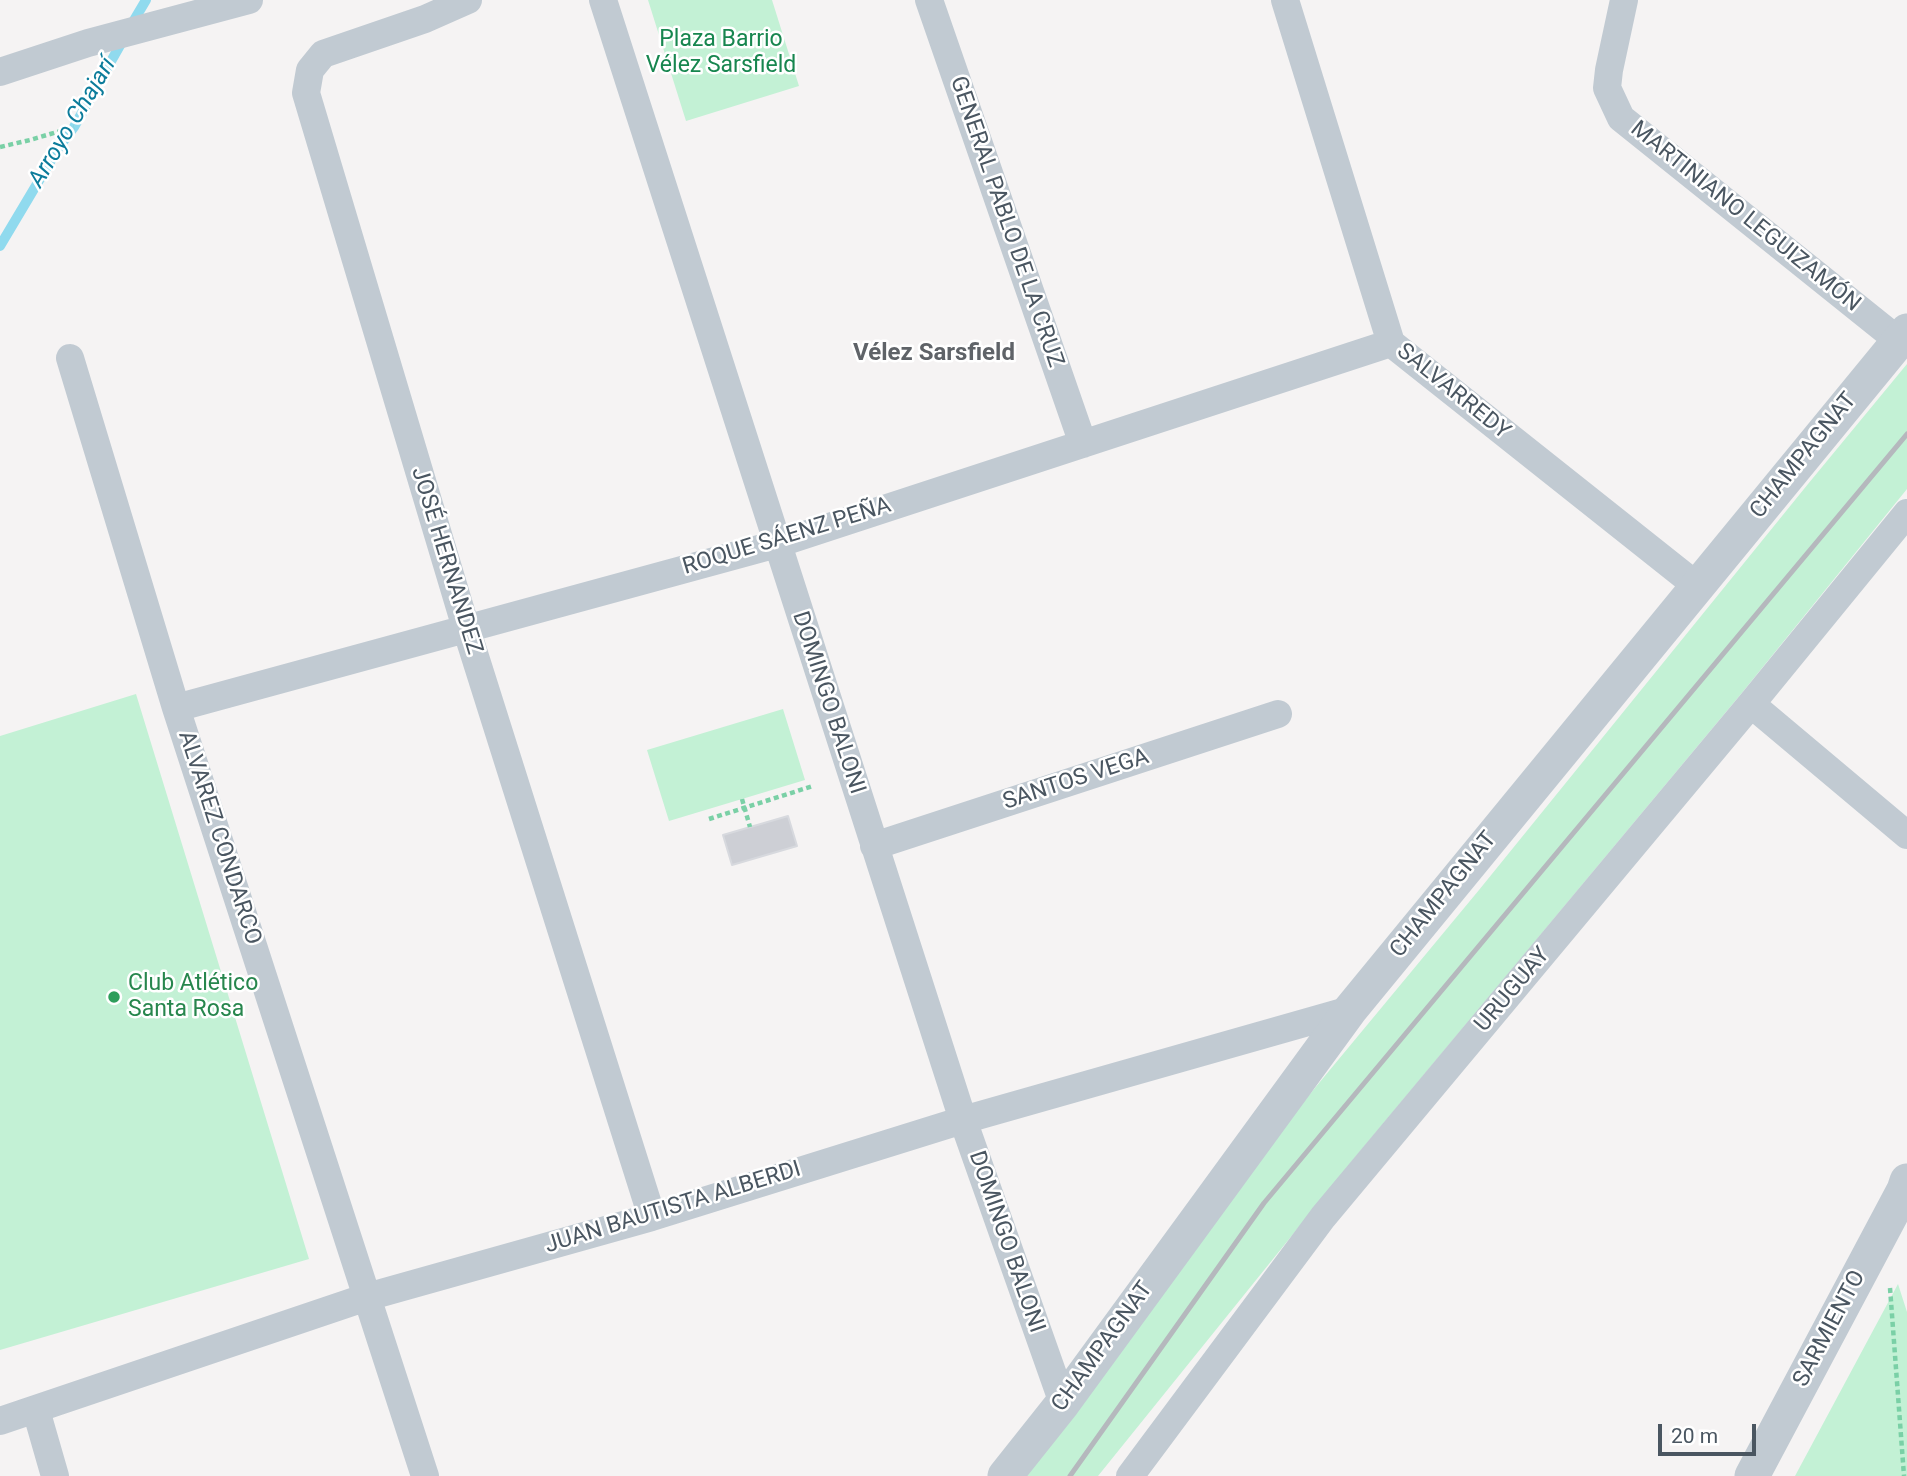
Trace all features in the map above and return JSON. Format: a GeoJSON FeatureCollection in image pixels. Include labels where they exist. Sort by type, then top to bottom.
{"type":"FeatureCollection","features":[{"type":"Feature","properties":{"kind":"street"},"geometry":{"type":"LineString","coordinates":[[0,72],[88,43],[249,0]]}},
{"type":"Feature","properties":{"kind":"street","name":"JOSÉ HERNANDEZ"},"geometry":{"type":"LineString","coordinates":[[468,0],[425,19],[323,54],[310,70],[306,93],[466,628],[652,1217]]}},
{"type":"Feature","properties":{"kind":"street","name":"DOMINGO BALONI"},"geometry":{"type":"LineString","coordinates":[[603,0],[963,1120],[1063,1404]]}},
{"type":"Feature","properties":{"kind":"street","name":"GENERAL PABLO DE LA CRUZ"},"geometry":{"type":"LineString","coordinates":[[929,0],[1083,444]]}},
{"type":"Feature","properties":{"kind":"street","name":"SALVARREDY"},"geometry":{"type":"LineString","coordinates":[[1285,0],[1391,343],[1697,586]]}},
{"type":"Feature","properties":{"kind":"street","name":"MARTINIANO LEGUIZAMÓN"},"geometry":{"type":"LineString","coordinates":[[1624,0],[1607,88],[1621,118],[1903,336]]}},
{"type":"Feature","properties":{"kind":"street","name":"CHAMPAGNAT"},"geometry":{"type":"LineString","coordinates":[[1005,1476],[1063,1404],[1350,1010],[1903,336]]}},
{"type":"Feature","properties":{"kind":"street","name":"ROQUE SÁENZ PEÑA"},"geometry":{"type":"LineString","coordinates":[[176,708],[777,544],[1391,343]]}},
{"type":"Feature","properties":{"kind":"street","name":"ALVAREZ CONDARCO"},"geometry":{"type":"LineString","coordinates":[[70,358],[176,708],[425,1476]]}},
{"type":"Feature","properties":{"kind":"street","name":"URUGUAY"},"geometry":{"type":"LineString","coordinates":[[1130,1476],[1323,1217],[1907,513]]}},
{"type":"Feature","properties":{"kind":"street"},"geometry":{"type":"LineString","coordinates":[[1751,704],[1907,835]]}},
{"type":"Feature","properties":{"kind":"street","name":"SANTOS VEGA"},"geometry":{"type":"LineString","coordinates":[[874,846],[1278,714]]}},
{"type":"Feature","properties":{"kind":"street","name":"JUAN BAUTISTA ALBERDI"},"geometry":{"type":"LineString","coordinates":[[0,1421],[367,1297],[652,1217],[963,1120],[1350,1010]]}},
{"type":"Feature","properties":{"kind":"street","name":"SARMIENTO"},"geometry":{"type":"LineString","coordinates":[[1752,1476],[1906,1190]]}},
{"type":"Feature","properties":{"kind":"street"},"geometry":{"type":"LineString","coordinates":[[36,1410],[55,1476]]}},
{"type":"Feature","properties":{"kind":"path"},"geometry":{"type":"LineString","coordinates":[[0,147],[74,127]]}},
{"type":"Feature","properties":{"kind":"path"},"geometry":{"type":"LineString","coordinates":[[709,818],[813,786]]}},
{"type":"Feature","properties":{"kind":"path"},"geometry":{"type":"LineString","coordinates":[[743,799],[750,827]]}},
{"type":"Feature","properties":{"kind":"path"},"geometry":{"type":"LineString","coordinates":[[1889,1278],[1904,1476]]}},
{"type":"Feature","properties":{"kind":"green space","name":"Plaza Barrio Vélez Sarsfield"},"geometry":{"type":"Polygon","coordinates":[[[648,0],[772,0],[799,86],[686,121],[648,0]]]}},
{"type":"Feature","properties":{"kind":"green space"},"geometry":{"type":"Polygon","coordinates":[[[1907,364],[1907,489],[1741,694],[1352,1161],[1098,1476],[1006,1476],[1232,1188],[1479,890],[1907,364]]]}},
{"type":"Feature","properties":{"kind":"green space","name":"Club Atlético Santa Rosa"},"geometry":{"type":"Polygon","coordinates":[[[136,694],[309,1259],[0,1350],[0,736],[136,694]]]}},
{"type":"Feature","properties":{"kind":"green space"},"geometry":{"type":"Polygon","coordinates":[[[783,709],[805,780],[669,821],[647,750],[783,709]]]}},
{"type":"Feature","properties":{"kind":"green space"},"geometry":{"type":"Polygon","coordinates":[[[1898,1284],[1907,1312],[1907,1476],[1795,1476],[1898,1284]]]}},
{"type":"Feature","properties":{"kind":"building"},"geometry":{"type":"Polygon","coordinates":[[[788,816],[797,846],[732,865],[723,835],[788,816]]]}},
{"type":"Feature","properties":{"kind":"waterway","name":"Arroyo Chajarí"},"geometry":{"type":"LineString","coordinates":[[130,27],[146,0]]}},
{"type":"Feature","properties":{"kind":"waterway","name":"Arroyo Chajarí"},"geometry":{"type":"LineString","coordinates":[[0,246],[59,147],[74,127],[123,40]]}},
{"type":"Feature","properties":{"kind":"railway"},"geometry":{"type":"LineString","coordinates":[[1070,1476],[1264,1203],[1907,434]]}},
{"type":"Feature","properties":{"kind":"place","name":"Club Atlético Santa Rosa"},"geometry":{"type":"Point","coordinates":[114,997]}},
{"type":"Feature","properties":{"kind":"district","name":"Vélez Sarsfield"},"geometry":{"type":"Point","coordinates":[934,354]}}]}
